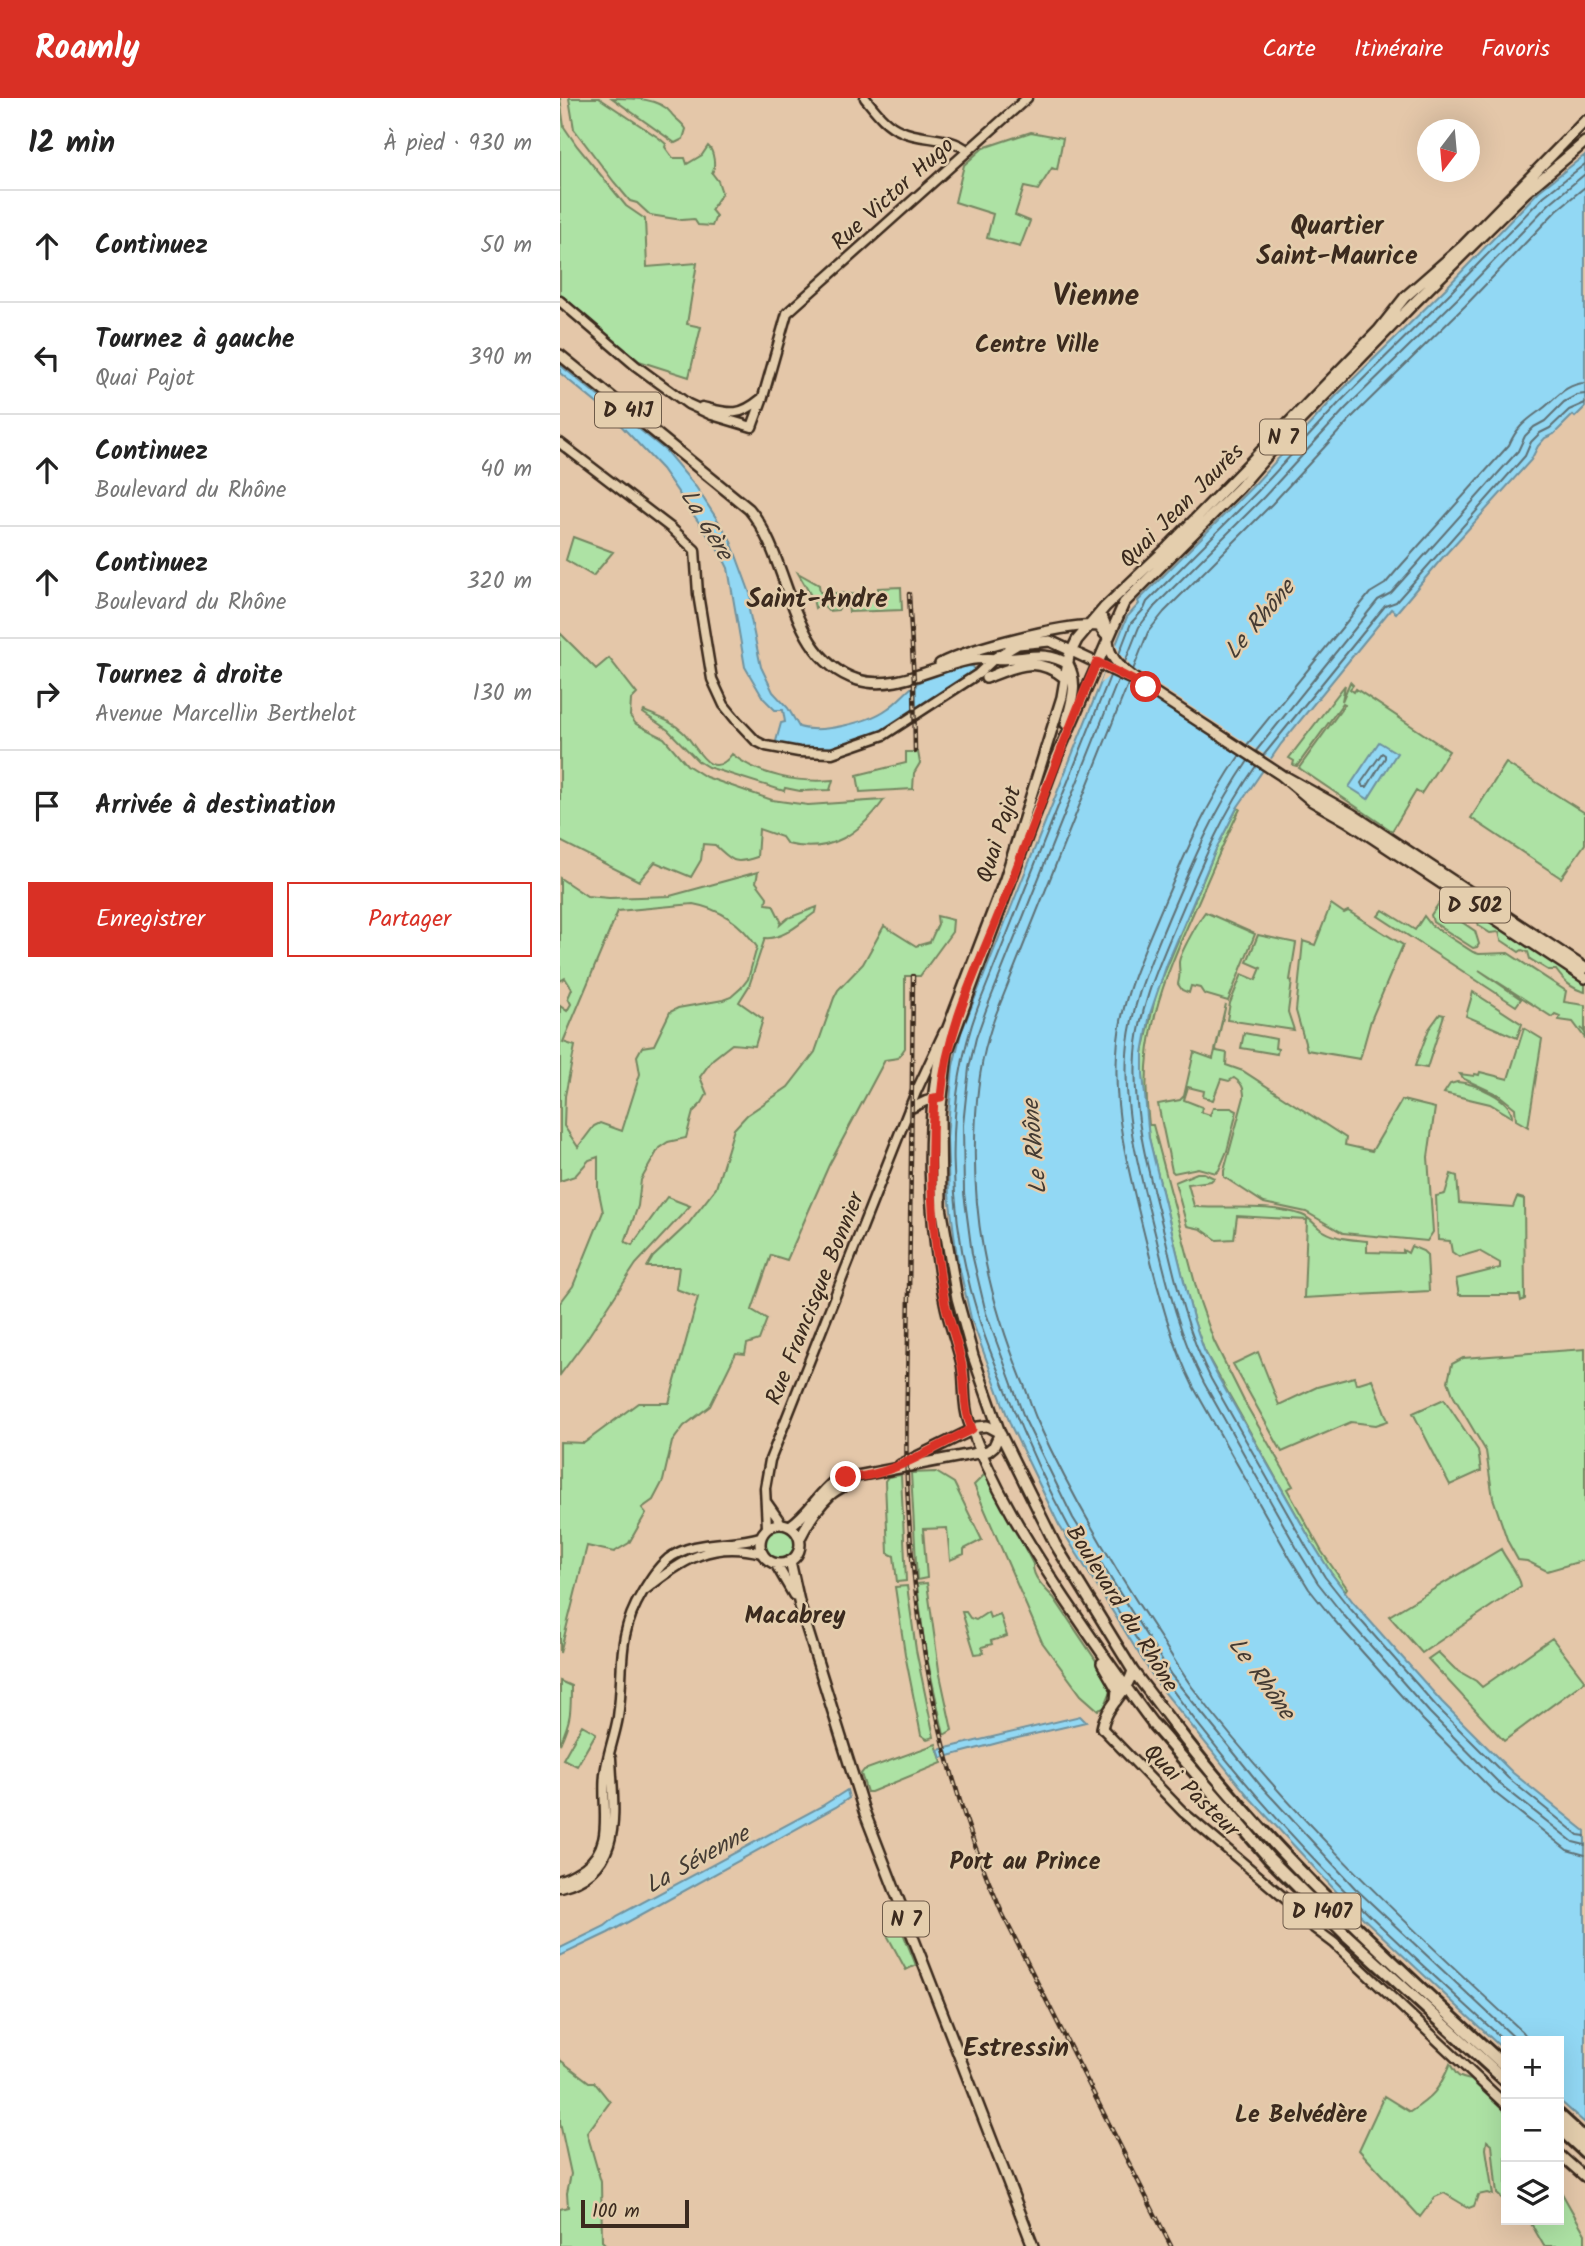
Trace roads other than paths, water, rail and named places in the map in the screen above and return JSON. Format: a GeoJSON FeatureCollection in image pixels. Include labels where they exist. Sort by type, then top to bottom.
{"type":"FeatureCollection","features":[{"type":"Feature","properties":{"kind":"highway","name":"Boulevard du Rhône"},"geometry":{"type":"LineString","coordinates":[[1154,1725],[1269,1858],[1345,1934],[1501,2076]]}},
{"type":"Feature","properties":{"kind":"highway","name":"Boulevard du Rhône"},"geometry":{"type":"LineString","coordinates":[[1174,1725],[1256,1826],[1328,1902],[1501,2062]]}},
{"type":"Feature","properties":{"kind":"highway"},"geometry":{"type":"LineString","coordinates":[[1564,2120],[1585,2139]]}},
{"type":"Feature","properties":{"kind":"highway"},"geometry":{"type":"LineString","coordinates":[[1564,2133],[1585,2152]]}},
{"type":"Feature","properties":{"kind":"main road"},"geometry":{"type":"LineString","coordinates":[[864,98],[878,115],[900,131],[953,142],[968,151]]}},
{"type":"Feature","properties":{"kind":"main road","name":"Rue Victor Hugo"},"geometry":{"type":"LineString","coordinates":[[763,397],[785,319],[791,309],[1027,98]]}},
{"type":"Feature","properties":{"kind":"main road","name":"Quai Jean Jaurès"},"geometry":{"type":"LineString","coordinates":[[1072,649],[1088,625],[1183,532],[1378,331],[1405,297],[1462,246],[1585,121]]}},
{"type":"Feature","properties":{"kind":"main road","name":"Quai Jean Jaurès"},"geometry":{"type":"LineString","coordinates":[[1107,639],[1127,599],[1240,487],[1279,442],[1414,303],[1526,192],[1585,142]]}},
{"type":"Feature","properties":{"kind":"main road"},"geometry":{"type":"LineString","coordinates":[[560,301],[636,366],[688,404],[712,415],[753,425]]}},
{"type":"Feature","properties":{"kind":"main road","name":"D 41J"},"geometry":{"type":"LineString","coordinates":[[560,355],[738,498],[758,520],[773,547],[806,634],[829,665],[850,677],[874,683],[890,683],[970,659],[994,659],[1012,647],[1028,642],[1050,640],[1072,649]]}},
{"type":"Feature","properties":{"kind":"main road"},"geometry":{"type":"LineString","coordinates":[[688,404],[724,413],[739,412],[748,410],[763,397]]}},
{"type":"Feature","properties":{"kind":"main road"},"geometry":{"type":"LineString","coordinates":[[753,425],[763,397]]}},
{"type":"Feature","properties":{"kind":"main road"},"geometry":{"type":"LineString","coordinates":[[739,412],[753,425]]}},
{"type":"Feature","properties":{"kind":"main road"},"geometry":{"type":"LineString","coordinates":[[560,443],[695,550],[698,594],[712,679],[724,705],[761,744],[776,749],[832,753],[884,735],[957,689],[994,659],[1051,656],[1068,664],[1074,692],[1056,759]]}},
{"type":"Feature","properties":{"kind":"main road"},"geometry":{"type":"LineString","coordinates":[[1099,614],[1104,620],[1107,639]]}},
{"type":"Feature","properties":{"kind":"main road"},"geometry":{"type":"LineString","coordinates":[[1088,625],[1099,625],[1107,639]]}},
{"type":"Feature","properties":{"kind":"main road","name":"D 41J"},"geometry":{"type":"LineString","coordinates":[[928,670],[951,658],[1003,643],[1088,625]]}},
{"type":"Feature","properties":{"kind":"main road","name":"D 502"},"geometry":{"type":"LineString","coordinates":[[1107,639],[1110,650],[1125,671],[1146,687],[1281,775],[1312,801],[1356,827],[1585,978]]}},
{"type":"Feature","properties":{"kind":"main road","name":"N 7"},"geometry":{"type":"LineString","coordinates":[[1100,664],[1107,639]]}},
{"type":"Feature","properties":{"kind":"main road"},"geometry":{"type":"LineString","coordinates":[[985,678],[1003,643]]}},
{"type":"Feature","properties":{"kind":"main road"},"geometry":{"type":"LineString","coordinates":[[1072,649],[1100,664]]}},
{"type":"Feature","properties":{"kind":"main road","name":"Quai Pajot"},"geometry":{"type":"LineString","coordinates":[[947,1026],[1005,879],[1062,697],[1072,649]]}},
{"type":"Feature","properties":{"kind":"main road"},"geometry":{"type":"LineString","coordinates":[[972,652],[1010,668]]}},
{"type":"Feature","properties":{"kind":"main road"},"geometry":{"type":"LineString","coordinates":[[957,689],[1010,668],[1042,664],[1065,678]]}},
{"type":"Feature","properties":{"kind":"main road","name":"D 502"},"geometry":{"type":"LineString","coordinates":[[1100,664],[1146,687]]}},
{"type":"Feature","properties":{"kind":"main road","name":"Quai Pajot"},"geometry":{"type":"LineString","coordinates":[[947,1053],[1056,759],[1100,664]]}},
{"type":"Feature","properties":{"kind":"main road","name":"D 502"},"geometry":{"type":"LineString","coordinates":[[1281,775],[1352,814],[1585,968]]}},
{"type":"Feature","properties":{"kind":"main road","name":"Rue Francisque Bonnier"},"geometry":{"type":"LineString","coordinates":[[767,1527],[765,1481],[770,1460],[916,1091],[947,1026]]}},
{"type":"Feature","properties":{"kind":"main road","name":"Boulevard du Rhône"},"geometry":{"type":"LineString","coordinates":[[947,1026],[937,1064],[933,1099],[933,1228],[945,1303],[962,1363],[967,1414],[972,1429]]}},
{"type":"Feature","properties":{"kind":"main road","name":"Boulevard du Rhône"},"geometry":{"type":"LineString","coordinates":[[947,1053],[933,1099],[948,1259],[970,1344],[1000,1433],[1055,1544],[1133,1671],[1174,1725]]}},
{"type":"Feature","properties":{"kind":"main road"},"geometry":{"type":"LineString","coordinates":[[916,1091],[919,1098],[933,1099]]}},
{"type":"Feature","properties":{"kind":"main road"},"geometry":{"type":"LineString","coordinates":[[909,1109],[933,1099]]}},
{"type":"Feature","properties":{"kind":"main road"},"geometry":{"type":"LineString","coordinates":[[560,1880],[587,1865],[601,1849],[606,1827],[604,1777],[620,1698],[625,1631],[631,1612],[649,1579],[679,1552],[709,1544],[748,1541],[760,1537],[767,1527],[786,1525],[803,1517],[817,1496],[840,1479],[982,1452],[994,1446],[1000,1433],[984,1426],[972,1429],[892,1468]]}},
{"type":"Feature","properties":{"kind":"main road","name":"N 7"},"geometry":{"type":"LineString","coordinates":[[972,1429],[982,1452]]}},
{"type":"Feature","properties":{"kind":"main road","name":"Boulevard du Rhône"},"geometry":{"type":"LineString","coordinates":[[982,1452],[1028,1543],[1098,1648],[1154,1725]]}},
{"type":"Feature","properties":{"kind":"main road"},"geometry":{"type":"LineString","coordinates":[[644,1591],[670,1569],[692,1557],[711,1552],[749,1550],[761,1553],[776,1564],[790,1561],[799,1552],[800,1538],[825,1500],[853,1477]]}},
{"type":"Feature","properties":{"kind":"main road"},"geometry":{"type":"LineString","coordinates":[[766,1503],[773,1515],[800,1538]]}},
{"type":"Feature","properties":{"kind":"main road"},"geometry":{"type":"LineString","coordinates":[[760,1537],[761,1553]]}},
{"type":"Feature","properties":{"kind":"main road","name":"N 7"},"geometry":{"type":"LineString","coordinates":[[790,1561],[800,1606],[859,1796],[1033,2246]]}},
{"type":"Feature","properties":{"kind":"main road","name":"N 7"},"geometry":{"type":"LineString","coordinates":[[776,1564],[800,1606]]}},
{"type":"Feature","properties":{"kind":"main road"},"geometry":{"type":"LineString","coordinates":[[1098,1648],[1102,1664],[1117,1689],[1116,1702]]}},
{"type":"Feature","properties":{"kind":"main road"},"geometry":{"type":"LineString","coordinates":[[1102,1728],[1104,1719],[1127,1688],[1133,1671]]}},
{"type":"Feature","properties":{"kind":"main road"},"geometry":{"type":"LineString","coordinates":[[1116,1702],[1136,1700]]}},
{"type":"Feature","properties":{"kind":"main road","name":"Quai Pasteur"},"geometry":{"type":"LineString","coordinates":[[1102,1728],[1183,1812],[1302,1913],[1314,1928],[1334,1943],[1501,2100]]}},
{"type":"Feature","properties":{"kind":"main road"},"geometry":{"type":"LineString","coordinates":[[560,1887],[584,1879],[601,1863],[610,1846],[613,1829],[611,1751]]}},
{"type":"Feature","properties":{"kind":"main road"},"geometry":{"type":"LineString","coordinates":[[1564,2158],[1585,2177]]}},
{"type":"Feature","properties":{"kind":"water","name":"Le Rhône"},"geometry":{"type":"Polygon","coordinates":[[[1585,155],[1585,407],[1554,434],[1545,438],[1531,460],[1396,613],[1391,609],[1281,744],[1237,808],[1216,849],[1167,964],[1150,1014],[1143,1053],[1143,1074],[1149,1138],[1193,1318],[1204,1350],[1313,1544],[1353,1602],[1442,1702],[1513,1773],[1585,1831],[1585,2123],[1564,2104],[1564,2036],[1501,2036],[1501,2047],[1345,1901],[1249,1797],[1157,1683],[1059,1525],[1011,1426],[971,1318],[957,1257],[949,1195],[947,1138],[953,1066],[961,1033],[1127,617],[1139,604],[1138,601],[1253,486],[1335,397],[1446,288],[1539,191],[1585,155]]]}},
{"type":"Feature","properties":{"kind":"water","name":"La Gère"},"geometry":{"type":"Polygon","coordinates":[[[560,365],[666,451],[696,487],[730,539],[751,596],[749,610],[761,667],[773,692],[788,708],[799,727],[832,728],[857,722],[879,714],[912,687],[928,678],[967,666],[973,666],[975,672],[886,728],[850,745],[819,750],[775,745],[781,723],[785,722],[783,710],[775,710],[763,698],[745,667],[728,568],[722,556],[662,469],[612,416],[560,373],[560,365]]]}},
{"type":"Feature","properties":{"kind":"water"},"geometry":{"type":"Polygon","coordinates":[[[1379,742],[1397,753],[1368,799],[1349,787],[1379,742]]]}},
{"type":"Feature","properties":{"kind":"water"},"geometry":{"type":"Polygon","coordinates":[[[1080,1716],[1086,1722],[941,1758],[938,1750],[1080,1716]]]}},
{"type":"Feature","properties":{"kind":"water"},"geometry":{"type":"Polygon","coordinates":[[[847,1790],[849,1798],[836,1807],[608,1933],[560,1956],[560,1948],[605,1926],[617,1916],[847,1790]]]}},
{"type":"Feature","properties":{"kind":"railway"},"geometry":{"type":"LineString","coordinates":[[909,594],[915,752]]}},
{"type":"Feature","properties":{"kind":"railway"},"geometry":{"type":"LineString","coordinates":[[913,976],[907,1482],[916,1593],[934,1702],[962,1809],[1002,1913],[1171,2246]]}},
{"type":"Feature","properties":{"kind":"district","name":"Quartier Saint-Maurice"},"geometry":{"type":"Point","coordinates":[1337,240]}},
{"type":"Feature","properties":{"kind":"district","name":"Vienne"},"geometry":{"type":"Point","coordinates":[1096,295]}},
{"type":"Feature","properties":{"kind":"district","name":"Centre Ville"},"geometry":{"type":"Point","coordinates":[1037,344]}},
{"type":"Feature","properties":{"kind":"district","name":"Saint-Andre"},"geometry":{"type":"Point","coordinates":[817,598]}},
{"type":"Feature","properties":{"kind":"district","name":"Macabrey"},"geometry":{"type":"Point","coordinates":[795,1615]}},
{"type":"Feature","properties":{"kind":"district","name":"Port au Prince"},"geometry":{"type":"Point","coordinates":[1025,1861]}},
{"type":"Feature","properties":{"kind":"district","name":"Estressin"},"geometry":{"type":"Point","coordinates":[1016,2047]}},
{"type":"Feature","properties":{"kind":"district","name":"Le Belvédère"},"geometry":{"type":"Point","coordinates":[1301,2114]}},
{"type":"Feature","properties":{"kind":"water label","name":"La Sévenne"},"geometry":{"type":"Point","coordinates":[697,1859]}}]}
